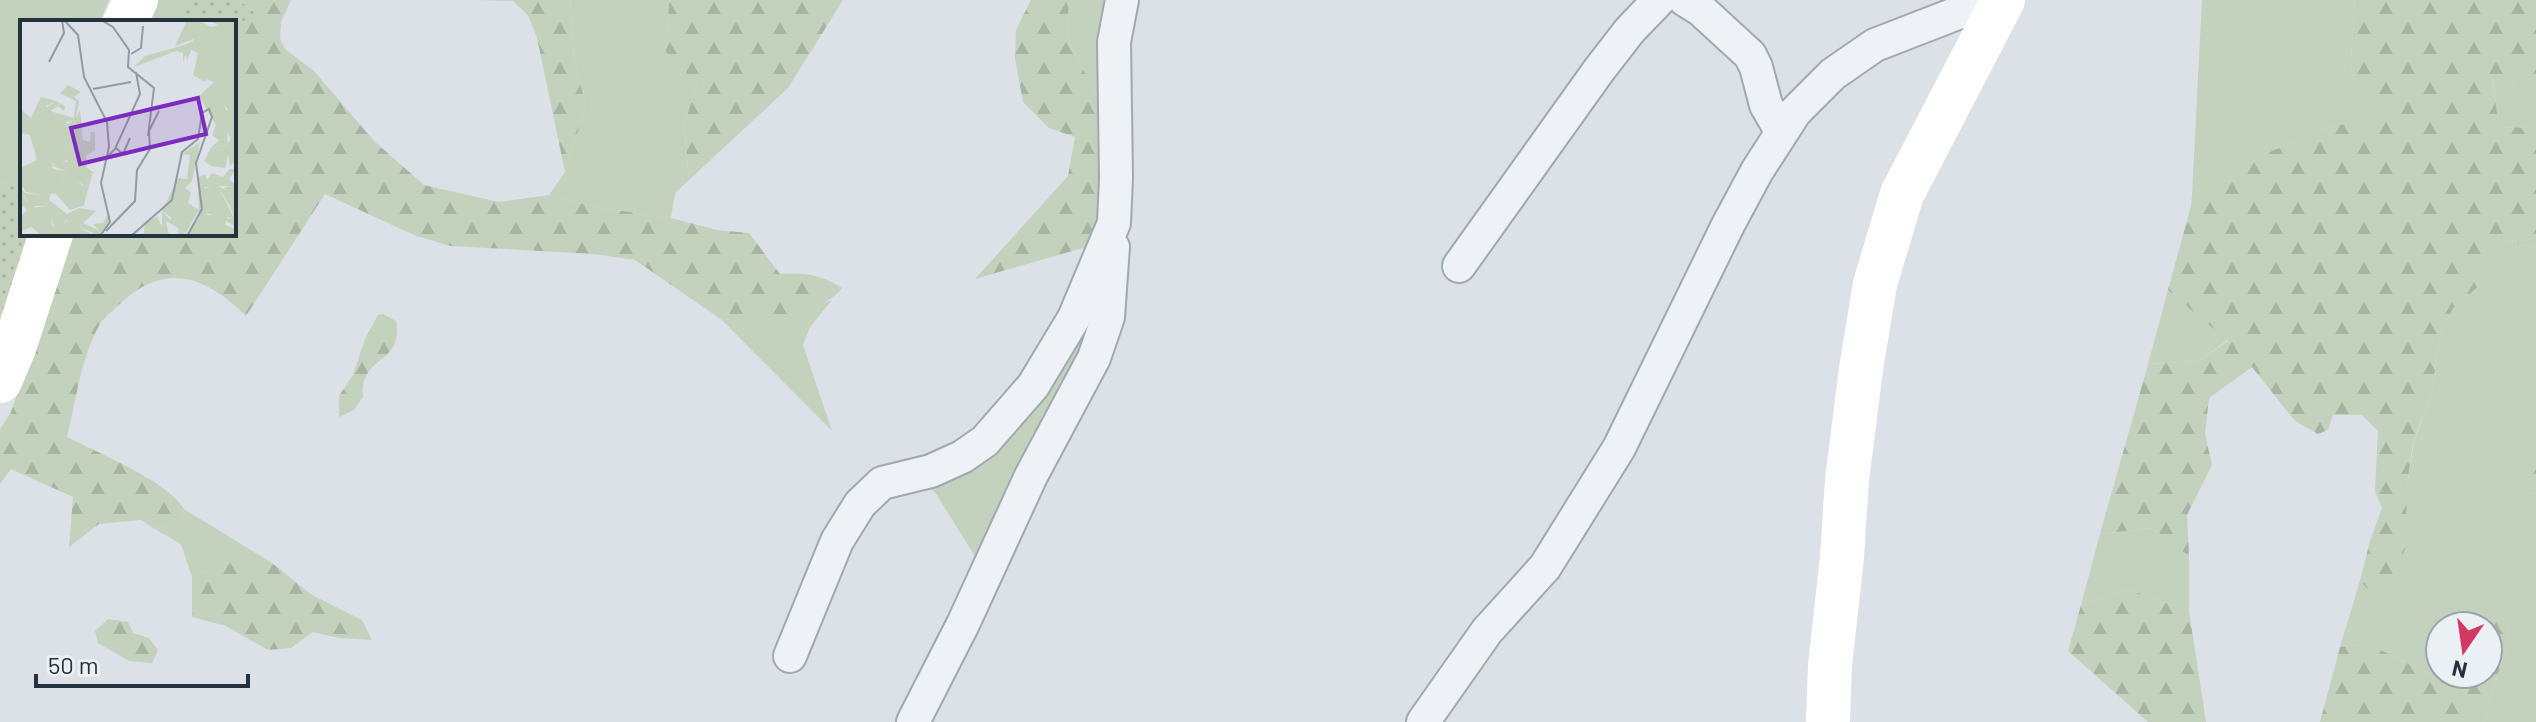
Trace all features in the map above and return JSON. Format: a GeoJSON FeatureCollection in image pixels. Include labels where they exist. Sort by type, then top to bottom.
{"type":"FeatureCollection","features":[{"type":"Feature","properties":{"kind":"main road"},"geometry":{"type":"LineString","coordinates":[[126,20],[136,0]]}},
{"type":"Feature","properties":{"kind":"main road"},"geometry":{"type":"LineString","coordinates":[[1828,722],[1830,665],[1847,480],[1875,284],[1902,194],[2003,0]]}},
{"type":"Feature","properties":{"kind":"main road"},"geometry":{"type":"LineString","coordinates":[[0,381],[14,348],[50,236]]}},
{"type":"Feature","properties":{"kind":"street"},"geometry":{"type":"LineString","coordinates":[[913,722],[963,624],[1031,476],[1101,341],[1111,296],[1116,178],[1114,42],[1122,0]]}},
{"type":"Feature","properties":{"kind":"street"},"geometry":{"type":"LineString","coordinates":[[1459,266],[1599,70],[1630,30],[1659,0]]}},
{"type":"Feature","properties":{"kind":"street"},"geometry":{"type":"LineString","coordinates":[[1685,0],[1701,10],[1750,55],[1766,105],[1781,131]]}},
{"type":"Feature","properties":{"kind":"street"},"geometry":{"type":"LineString","coordinates":[[1423,722],[1487,631],[1545,567],[1619,448],[1722,237],[1781,131],[1815,90],[1866,50],[1884,40],[1991,0]]}},
{"type":"Feature","properties":{"kind":"street"},"geometry":{"type":"LineString","coordinates":[[790,656],[837,541],[860,504],[882,483],[931,471],[962,457],[998,428],[1033,386],[1061,341],[1085,295],[1114,223]]}},
{"type":"Feature","properties":{"kind":"green space"},"geometry":{"type":"Polygon","coordinates":[[[0,0],[109,0],[101,20],[20,20],[20,186],[0,181],[0,0]]]}},
{"type":"Feature","properties":{"kind":"green space"},"geometry":{"type":"Polygon","coordinates":[[[156,0],[189,0],[173,20],[146,20],[156,0]]]}},
{"type":"Feature","properties":{"kind":"green space"},"geometry":{"type":"Polygon","coordinates":[[[189,0],[239,0],[256,14],[245,20],[236,31],[236,20],[173,20],[189,0]]]}},
{"type":"Feature","properties":{"kind":"green space"},"geometry":{"type":"Polygon","coordinates":[[[239,0],[277,0],[256,14],[239,0]]]}},
{"type":"Feature","properties":{"kind":"green space"},"geometry":{"type":"Polygon","coordinates":[[[277,0],[291,0],[281,22],[280,39],[285,49],[314,71],[374,141],[424,185],[499,202],[549,195],[717,230],[749,233],[780,274],[813,275],[842,288],[818,306],[803,311],[722,320],[635,260],[594,254],[450,246],[414,235],[325,194],[246,316],[201,284],[170,278],[138,289],[102,321],[84,365],[67,437],[148,478],[184,509],[181,521],[155,529],[141,520],[99,524],[69,547],[73,497],[11,469],[0,484],[0,429],[11,412],[70,236],[236,236],[236,31],[245,20],[277,0]]]}},
{"type":"Feature","properties":{"kind":"green space"},"geometry":{"type":"Polygon","coordinates":[[[477,0],[570,0],[574,58],[586,106],[565,172],[537,38],[528,15],[513,1],[477,0]]]}},
{"type":"Feature","properties":{"kind":"green space"},"geometry":{"type":"Polygon","coordinates":[[[570,0],[669,0],[666,52],[697,84],[684,126],[689,180],[675,193],[671,218],[596,207],[549,195],[565,172],[586,106],[574,58],[570,0]]]}},
{"type":"Feature","properties":{"kind":"green space"},"geometry":{"type":"Polygon","coordinates":[[[669,0],[843,0],[788,88],[689,180],[684,126],[697,84],[666,52],[669,0]]]}},
{"type":"Feature","properties":{"kind":"green space"},"geometry":{"type":"Polygon","coordinates":[[[1031,0],[1069,0],[1067,31],[1071,46],[1116,132],[1107,241],[975,279],[1068,176],[1075,137],[1049,128],[1023,102],[1015,58],[1016,30],[1031,0]]]}},
{"type":"Feature","properties":{"kind":"green space"},"geometry":{"type":"Polygon","coordinates":[[[1069,0],[1122,0],[1116,132],[1071,46],[1067,31],[1069,0]]]}},
{"type":"Feature","properties":{"kind":"green space"},"geometry":{"type":"Polygon","coordinates":[[[2202,0],[2355,0],[2350,75],[2390,114],[2330,127],[2267,153],[2192,195],[2202,0]]]}},
{"type":"Feature","properties":{"kind":"green space"},"geometry":{"type":"Polygon","coordinates":[[[2355,0],[2536,0],[2536,88],[2492,76],[2499,127],[2536,128],[2536,248],[2494,238],[2484,256],[2478,287],[2453,308],[2440,336],[2432,391],[2413,443],[2407,487],[2405,549],[2379,601],[2360,581],[2382,508],[2375,491],[2378,431],[2362,415],[2333,415],[2328,430],[2318,434],[2295,421],[2252,367],[2209,398],[2205,434],[2212,465],[2187,515],[2189,556],[2151,528],[2100,534],[2148,364],[2198,361],[2228,341],[2168,290],[2192,195],[2267,153],[2330,127],[2389,114],[2350,75],[2355,0]]]}},
{"type":"Feature","properties":{"kind":"green space"},"geometry":{"type":"Polygon","coordinates":[[[2492,75],[2536,88],[2536,128],[2499,127],[2492,75]]]}},
{"type":"Feature","properties":{"kind":"green space"},"geometry":{"type":"Polygon","coordinates":[[[0,181],[20,186],[20,236],[31,236],[0,331],[0,181]]]}},
{"type":"Feature","properties":{"kind":"green space"},"geometry":{"type":"Polygon","coordinates":[[[2494,238],[2536,248],[2536,451],[2516,479],[2528,494],[2536,492],[2536,722],[2484,722],[2493,690],[2504,690],[2504,654],[2510,633],[2504,621],[2504,610],[2499,610],[2495,602],[2490,610],[2424,610],[2424,672],[2369,644],[2340,647],[2360,581],[2378,600],[2407,487],[2414,442],[2432,391],[2440,336],[2453,308],[2478,287],[2484,255],[2494,238]]]}},
{"type":"Feature","properties":{"kind":"green space"},"geometry":{"type":"Polygon","coordinates":[[[2168,290],[2228,340],[2198,361],[2148,364],[2168,290]]]}},
{"type":"Feature","properties":{"kind":"green space"},"geometry":{"type":"Polygon","coordinates":[[[1111,296],[986,574],[935,492],[914,476],[931,471],[1111,296]]]}},
{"type":"Feature","properties":{"kind":"green space"},"geometry":{"type":"Polygon","coordinates":[[[832,300],[810,327],[803,345],[832,431],[722,320],[794,313],[832,300]]]}},
{"type":"Feature","properties":{"kind":"green space"},"geometry":{"type":"Polygon","coordinates":[[[383,314],[396,321],[394,346],[368,373],[363,397],[354,410],[339,417],[339,396],[353,375],[365,339],[378,315],[383,314]]]}},
{"type":"Feature","properties":{"kind":"green space"},"geometry":{"type":"Polygon","coordinates":[[[2536,451],[2536,492],[2528,494],[2516,479],[2536,451]]]}},
{"type":"Feature","properties":{"kind":"green space"},"geometry":{"type":"Polygon","coordinates":[[[184,509],[272,563],[225,563],[192,577],[181,544],[155,529],[181,521],[184,509]]]}},
{"type":"Feature","properties":{"kind":"green space"},"geometry":{"type":"Polygon","coordinates":[[[2151,528],[2189,556],[2189,611],[2127,589],[2081,605],[2100,534],[2151,528]]]}},
{"type":"Feature","properties":{"kind":"green space"},"geometry":{"type":"Polygon","coordinates":[[[225,563],[272,563],[312,595],[362,620],[372,640],[339,638],[313,632],[291,648],[268,650],[226,626],[192,617],[192,577],[225,563]]]}},
{"type":"Feature","properties":{"kind":"green space"},"geometry":{"type":"Polygon","coordinates":[[[2127,589],[2189,611],[2206,722],[2148,722],[2068,651],[2081,605],[2127,589]]]}},
{"type":"Feature","properties":{"kind":"green space"},"geometry":{"type":"Polygon","coordinates":[[[2495,601],[2499,610],[2490,610],[2495,601]]]}},
{"type":"Feature","properties":{"kind":"green space"},"geometry":{"type":"Polygon","coordinates":[[[108,619],[128,622],[133,633],[149,638],[158,650],[152,663],[129,661],[98,643],[95,631],[108,619]]]}},
{"type":"Feature","properties":{"kind":"green space"},"geometry":{"type":"Polygon","coordinates":[[[2504,620],[2510,633],[2504,654],[2504,620]]]}},
{"type":"Feature","properties":{"kind":"green space"},"geometry":{"type":"Polygon","coordinates":[[[2369,644],[2424,672],[2424,690],[2493,690],[2484,722],[2320,722],[2340,647],[2369,644]]]}}]}
